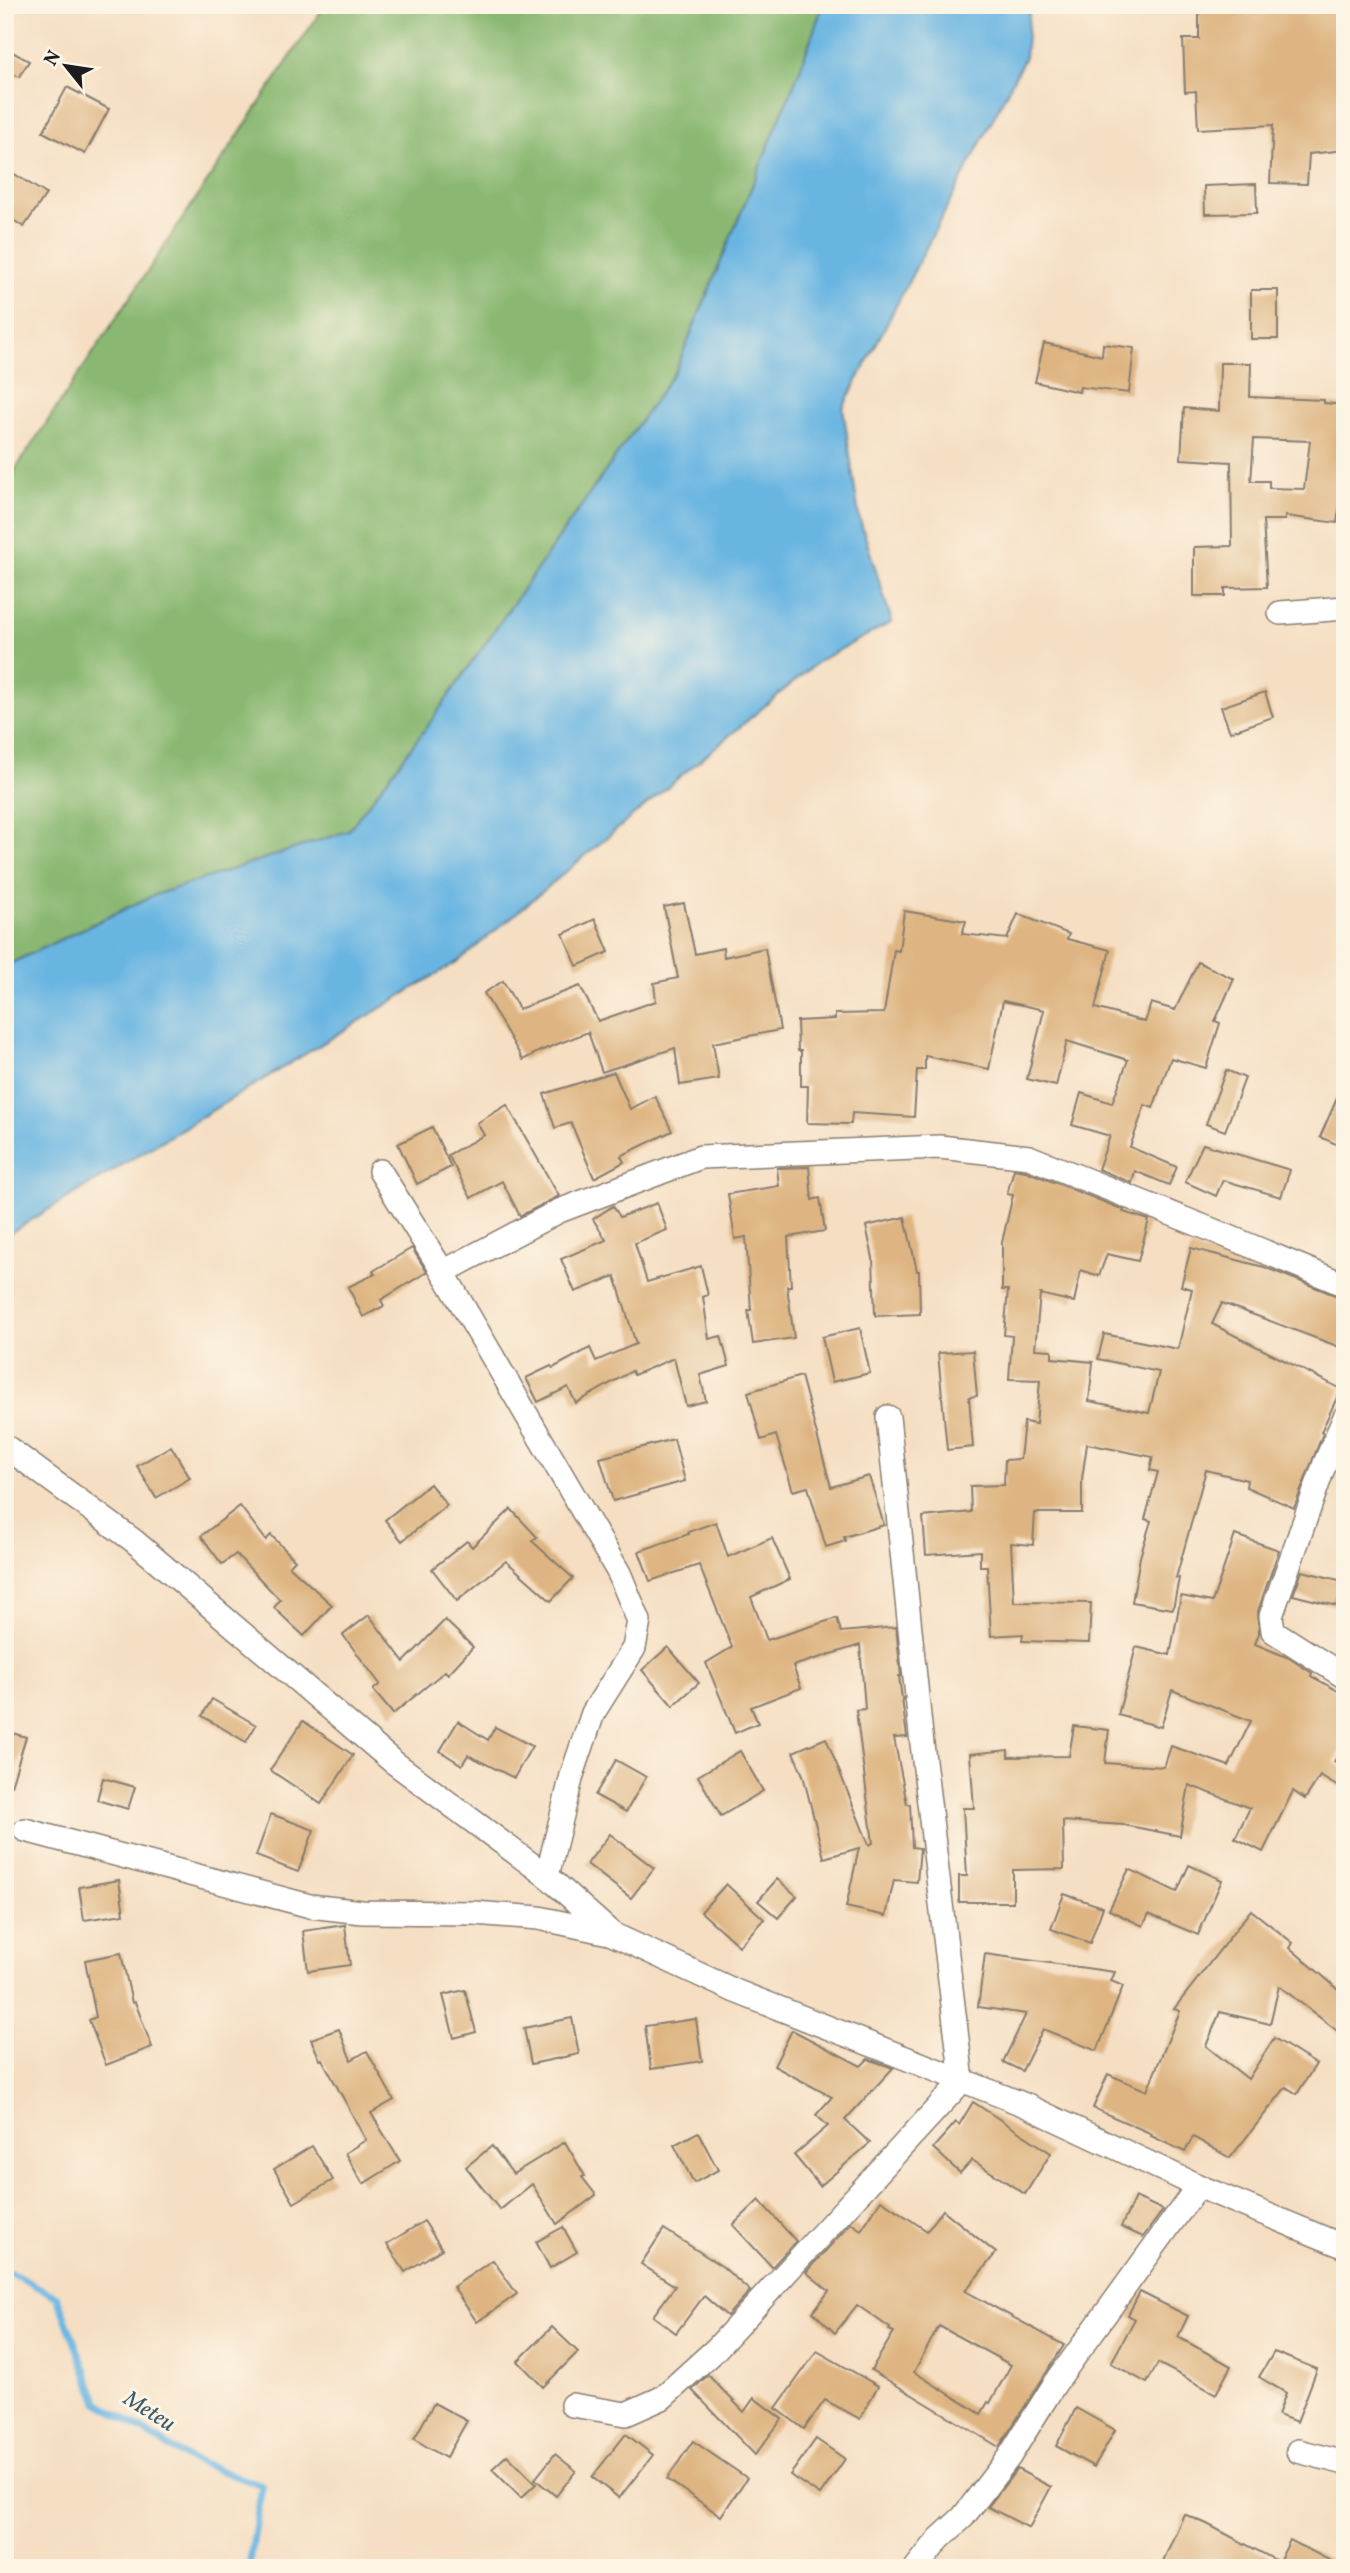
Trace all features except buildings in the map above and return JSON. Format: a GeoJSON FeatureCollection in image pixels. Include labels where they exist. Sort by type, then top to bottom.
{"type":"FeatureCollection","features":[{"type":"Feature","properties":{"kind":"street"},"geometry":{"type":"LineString","coordinates":[[1280,613],[1345,608]]}},
{"type":"Feature","properties":{"kind":"street"},"geometry":{"type":"LineString","coordinates":[[443,1272],[559,1210],[701,1157],[940,1147],[1029,1157],[1345,1285]]}},
{"type":"Feature","properties":{"kind":"street"},"geometry":{"type":"LineString","coordinates":[[380,1171],[443,1272],[619,1573],[639,1621],[634,1648],[593,1713],[572,1775],[547,1876]]}},
{"type":"Feature","properties":{"kind":"street"},"geometry":{"type":"LineString","coordinates":[[572,2405],[626,2414],[662,2398],[716,2349],[962,2081],[921,1735],[888,1417]]}},
{"type":"Feature","properties":{"kind":"street"},"geometry":{"type":"LineString","coordinates":[[1345,1418],[1325,1464],[1271,1616],[1273,1631],[1345,1677]]}},
{"type":"Feature","properties":{"kind":"street"},"geometry":{"type":"LineString","coordinates":[[5,1446],[134,1541],[392,1761],[547,1876],[612,1934]]}},
{"type":"Feature","properties":{"kind":"street"},"geometry":{"type":"LineString","coordinates":[[25,1830],[310,1906],[362,1912],[474,1913],[539,1918],[612,1934],[735,1990],[1025,2105],[1198,2186],[1342,2242]]}},
{"type":"Feature","properties":{"kind":"street"},"geometry":{"type":"LineString","coordinates":[[916,2568],[939,2539],[963,2517],[1009,2456],[1054,2385],[1198,2186]]}},
{"type":"Feature","properties":{"kind":"street"},"geometry":{"type":"LineString","coordinates":[[1298,2451],[1345,2463]]}},
{"type":"Feature","properties":{"kind":"green space"},"geometry":{"type":"Polygon","coordinates":[[[325,5],[823,5],[799,72],[676,370],[432,720],[348,831],[152,896],[5,966],[5,485],[325,5]]]}},
{"type":"Feature","properties":{"kind":"water"},"geometry":{"type":"Polygon","coordinates":[[[823,5],[1030,5],[1025,57],[843,408],[859,517],[892,622],[820,660],[460,960],[5,1236],[5,966],[152,896],[348,831],[432,720],[676,370],[799,72],[823,5]]]}},
{"type":"Feature","properties":{"kind":"waterway","name":"Meteu"},"geometry":{"type":"LineString","coordinates":[[5,2270],[57,2297],[98,2402],[187,2458],[262,2486],[249,2568]]}}]}
